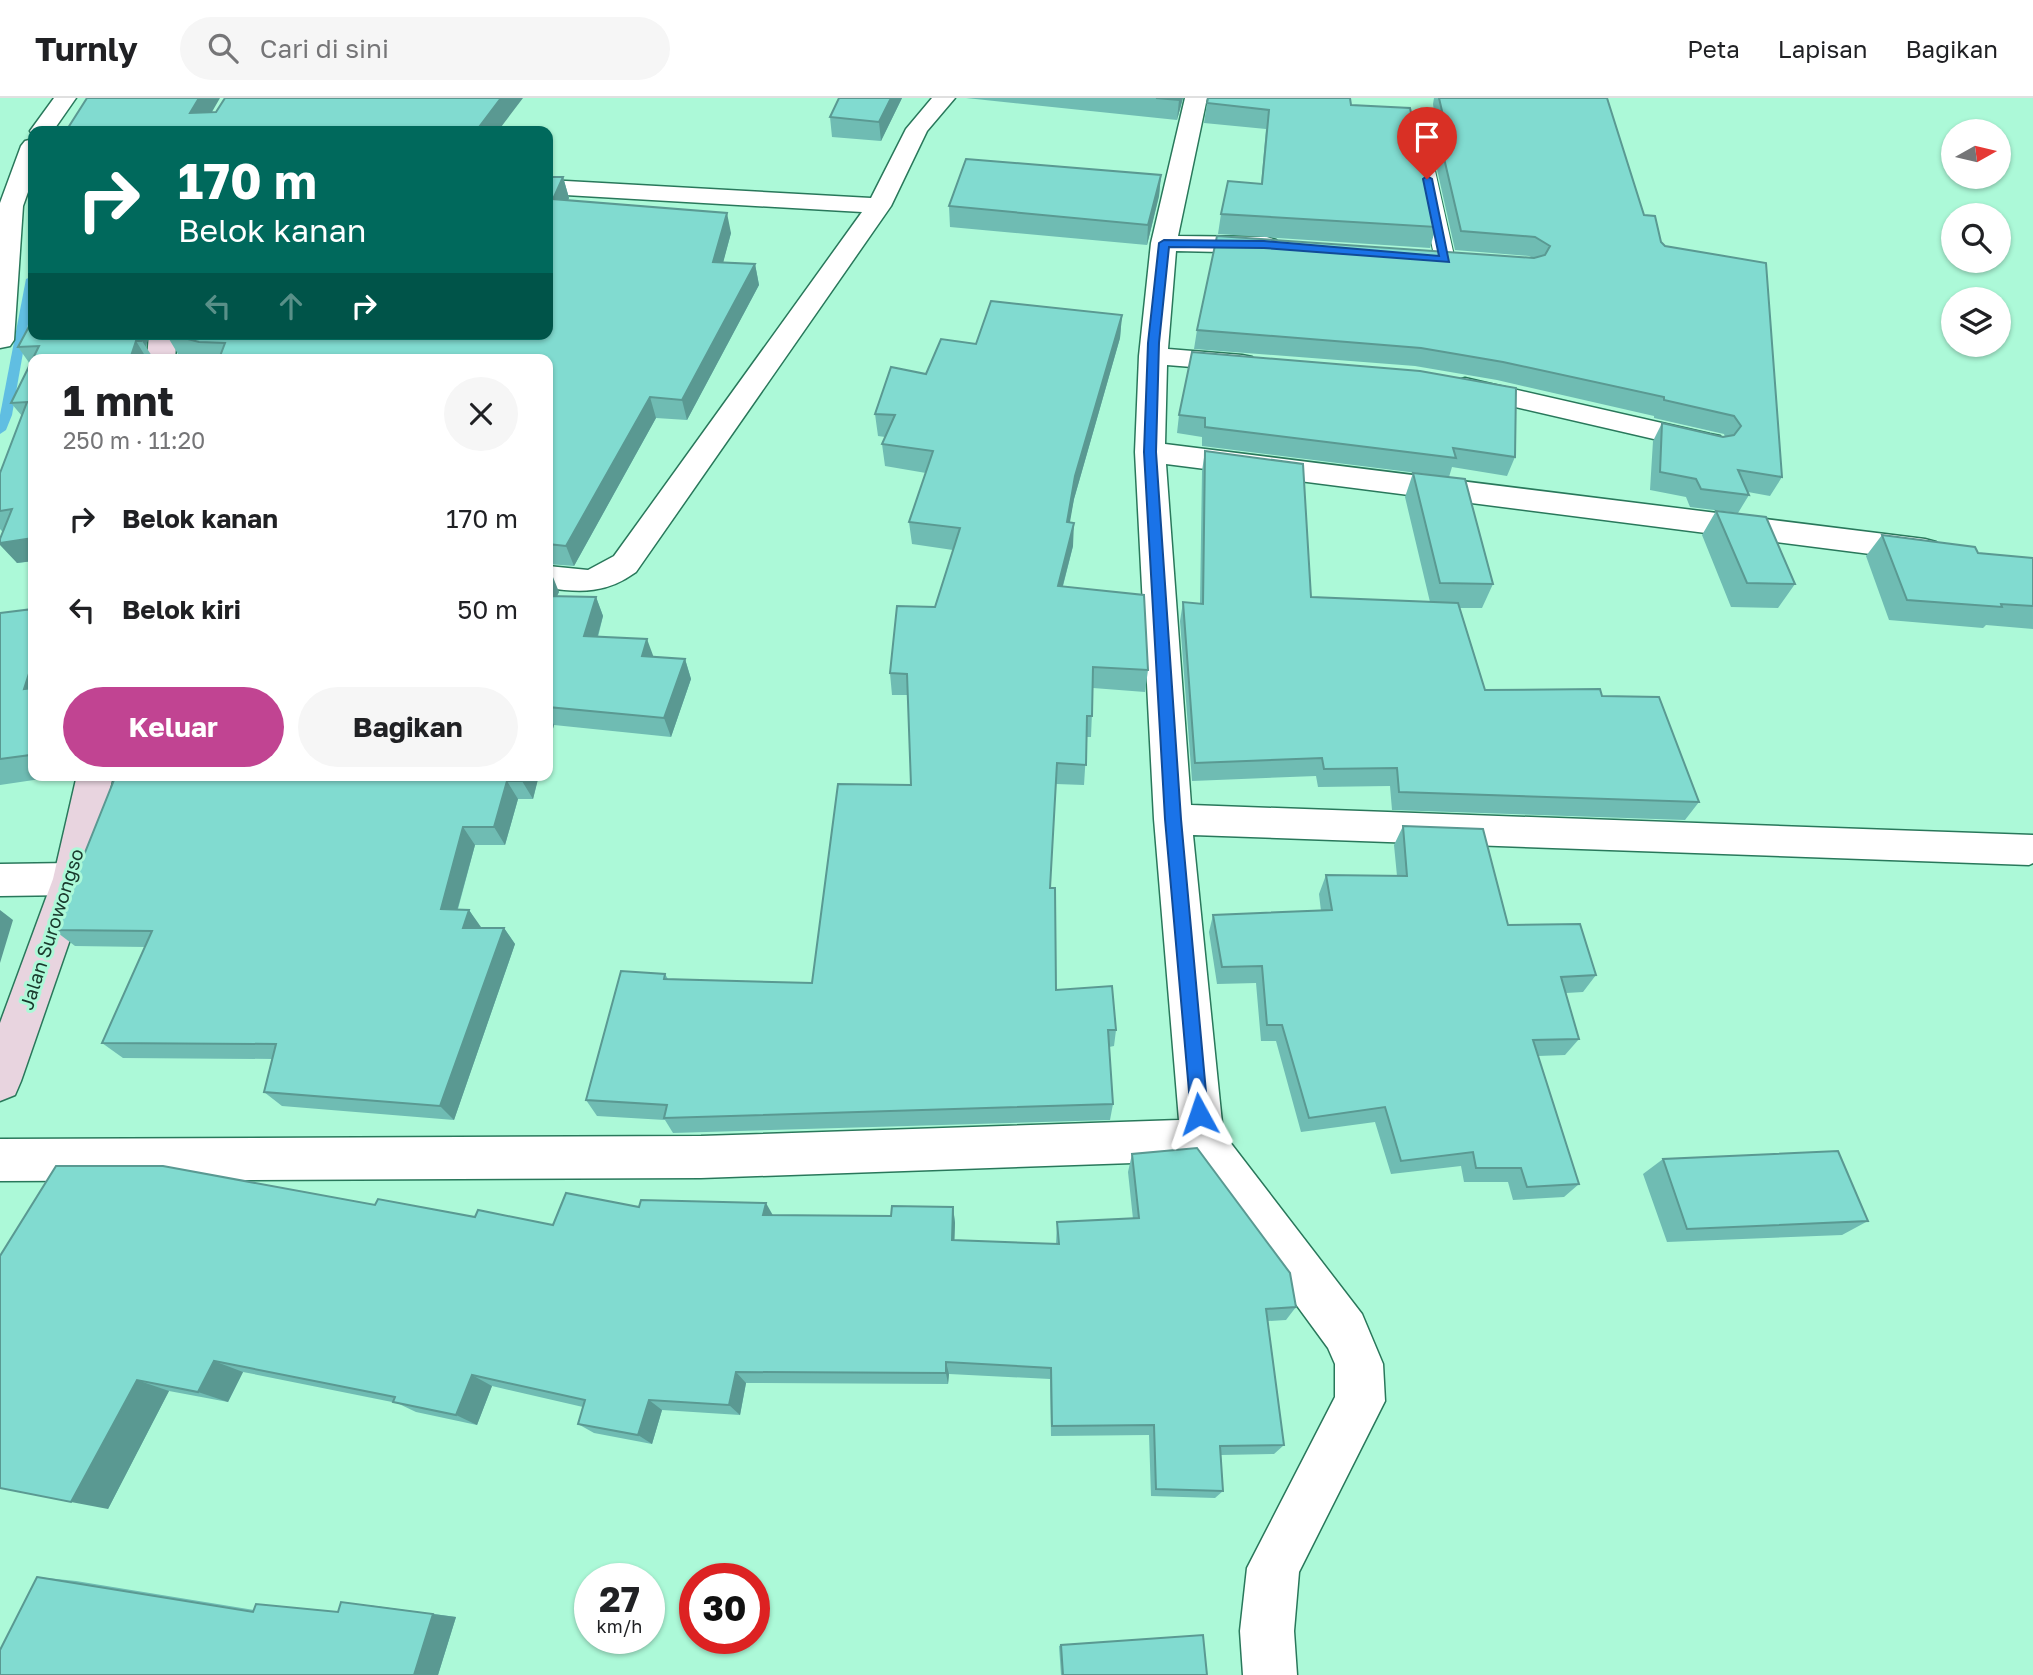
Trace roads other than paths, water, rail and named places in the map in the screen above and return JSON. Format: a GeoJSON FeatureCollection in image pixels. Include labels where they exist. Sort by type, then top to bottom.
{"type":"FeatureCollection","features":[{"type":"Feature","properties":{"kind":"street"},"geometry":{"type":"LineString","coordinates":[[45,126],[65,98]]}},
{"type":"Feature","properties":{"kind":"street"},"geometry":{"type":"LineString","coordinates":[[553,578],[596,582],[606,579],[625,564],[879,206],[917,129],[944,98]]}},
{"type":"Feature","properties":{"kind":"street"},"geometry":{"type":"LineString","coordinates":[[1196,98],[1164,243],[1153,356],[1150,452],[1173,819],[1202,1140],[1345,1331],[1359,1364],[1360,1401],[1273,1568],[1268,1631],[1270,1675]]}},
{"type":"Feature","properties":{"kind":"street"},"geometry":{"type":"LineString","coordinates":[[0,340],[11,206],[28,160]]}},
{"type":"Feature","properties":{"kind":"street"},"geometry":{"type":"LineString","coordinates":[[553,187],[879,206]]}},
{"type":"Feature","properties":{"kind":"street"},"geometry":{"type":"LineString","coordinates":[[1164,243],[1291,247]]}},
{"type":"Feature","properties":{"kind":"street"},"geometry":{"type":"LineString","coordinates":[[1432,259],[1472,262]]}},
{"type":"Feature","properties":{"kind":"street"},"geometry":{"type":"LineString","coordinates":[[1153,356],[1270,366]]}},
{"type":"Feature","properties":{"kind":"street"},"geometry":{"type":"LineString","coordinates":[[1442,383],[1496,392],[1713,443]]}},
{"type":"Feature","properties":{"kind":"street"},"geometry":{"type":"LineString","coordinates":[[1150,452],[1950,553]]}},
{"type":"Feature","properties":{"kind":"street","name":"Jalan Surowongso"},"geometry":{"type":"LineString","coordinates":[[0,1081],[72,879],[93,781]]}},
{"type":"Feature","properties":{"kind":"street"},"geometry":{"type":"LineString","coordinates":[[1173,819],[2029,849]]}},
{"type":"Feature","properties":{"kind":"street"},"geometry":{"type":"LineString","coordinates":[[0,880],[72,879]]}},
{"type":"Feature","properties":{"kind":"street"},"geometry":{"type":"LineString","coordinates":[[0,1160],[701,1157],[1202,1140]]}},
{"type":"Feature","properties":{"kind":"lane"},"geometry":{"type":"LineString","coordinates":[[1416,126],[1432,259]]}},
{"type":"Feature","properties":{"kind":"waterway"},"geometry":{"type":"LineString","coordinates":[[0,430],[6,415],[28,295]]}}]}
